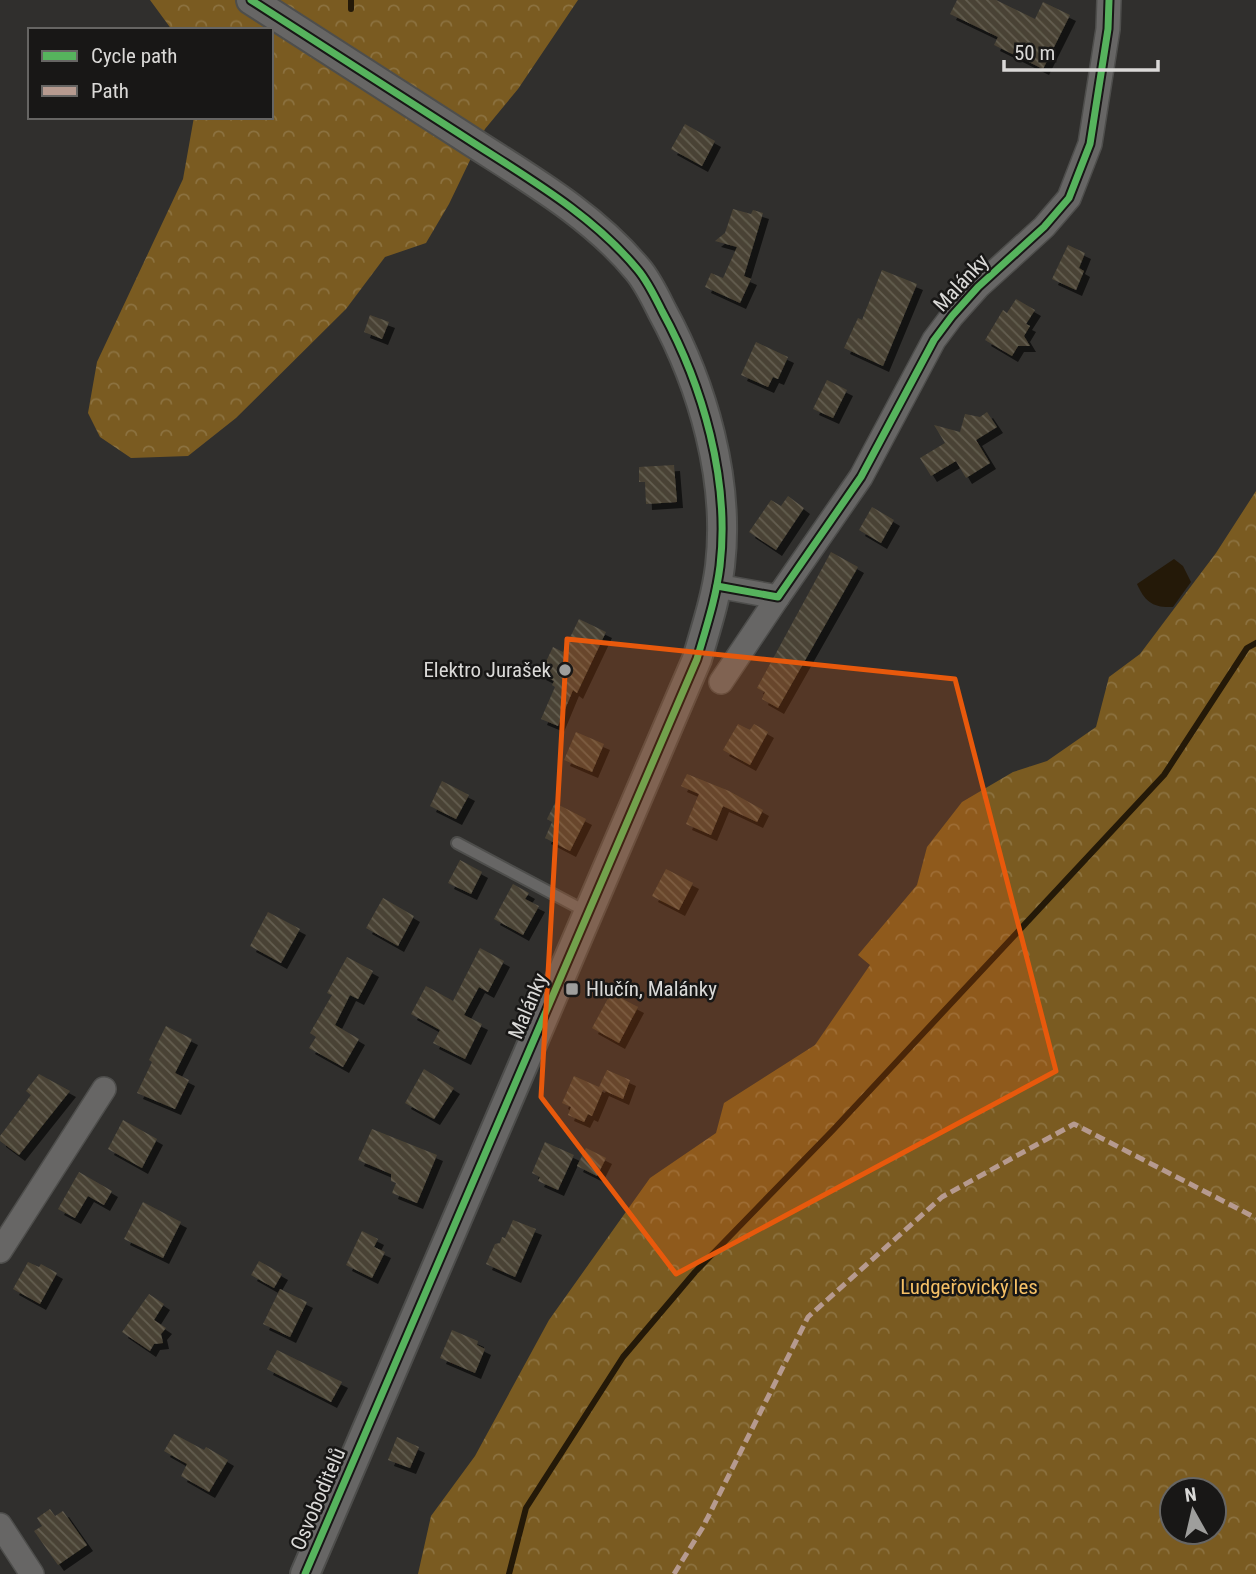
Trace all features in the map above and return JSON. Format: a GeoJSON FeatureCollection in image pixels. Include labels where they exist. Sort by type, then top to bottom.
{"type":"FeatureCollection","features":[{"type":"Feature","properties":{"kind":"street","name":"Malánky"},"geometry":{"type":"LineString","coordinates":[[251,0],[554,195],[612,243],[646,282],[678,342],[704,414],[718,474],[720,563],[717,586],[697,659],[363,1437]]}},
{"type":"Feature","properties":{"kind":"street","name":"Malánky"},"geometry":{"type":"LineString","coordinates":[[721,682],[861,477],[934,340],[951,316],[978,287],[1044,227],[1069,198],[1090,144],[1108,29],[1109,0]]}},
{"type":"Feature","properties":{"kind":"street"},"geometry":{"type":"LineString","coordinates":[[717,586],[778,597]]}},
{"type":"Feature","properties":{"kind":"street"},"geometry":{"type":"LineString","coordinates":[[0,1251],[104,1089]]}},
{"type":"Feature","properties":{"kind":"street","name":"Osvoboditelů"},"geometry":{"type":"LineString","coordinates":[[305,1574],[363,1437]]}},
{"type":"Feature","properties":{"kind":"street"},"geometry":{"type":"LineString","coordinates":[[0,1525],[32,1574]]}},
{"type":"Feature","properties":{"kind":"lane"},"geometry":{"type":"LineString","coordinates":[[457,844],[587,912]]}},
{"type":"Feature","properties":{"kind":"highlighted area"},"geometry":{"type":"Polygon","coordinates":[[[567,639],[955,679],[1056,1071],[676,1274],[541,1097],[567,639]]]}},
{"type":"Feature","properties":{"kind":"green space"},"geometry":{"type":"Polygon","coordinates":[[[150,0],[578,0],[518,89],[485,129],[449,204],[426,243],[385,257],[346,309],[236,418],[188,456],[131,458],[100,437],[88,413],[97,362],[183,179],[194,119],[273,119],[273,28],[171,28],[150,0]]]}},
{"type":"Feature","properties":{"kind":"green space","name":"Ludgeřovický les"},"geometry":{"type":"Polygon","coordinates":[[[1256,491],[1256,1574],[418,1574],[431,1516],[475,1456],[549,1320],[650,1178],[716,1133],[724,1103],[815,1045],[870,965],[858,955],[917,885],[927,847],[962,802],[1013,772],[1047,761],[1096,727],[1109,677],[1140,654],[1216,553],[1256,491]]]}},
{"type":"Feature","properties":{"kind":"shaded area"},"geometry":{"type":"Polygon","coordinates":[[[1174,559],[1183,566],[1191,582],[1173,607],[1150,603],[1137,584],[1174,559]]]}},
{"type":"Feature","properties":{"kind":"building"},"geometry":{"type":"Polygon","coordinates":[[[957,0],[996,0],[1035,19],[1043,2],[1070,15],[1043,69],[994,45],[998,37],[950,14],[957,0]]]}},
{"type":"Feature","properties":{"kind":"building"},"geometry":{"type":"Polygon","coordinates":[[[685,124],[715,141],[702,166],[671,149],[685,124]]]}},
{"type":"Feature","properties":{"kind":"building"},"geometry":{"type":"Polygon","coordinates":[[[733,209],[751,214],[753,210],[763,213],[744,276],[751,279],[740,303],[705,287],[711,273],[723,278],[737,247],[715,241],[725,233],[733,209]]]}},
{"type":"Feature","properties":{"kind":"building"},"geometry":{"type":"Polygon","coordinates":[[[1068,245],[1085,253],[1079,268],[1084,271],[1076,290],[1052,279],[1068,245]]]}},
{"type":"Feature","properties":{"kind":"building"},"geometry":{"type":"Polygon","coordinates":[[[882,270],[917,284],[883,366],[844,348],[858,318],[862,320],[882,270]]]}},
{"type":"Feature","properties":{"kind":"building"},"geometry":{"type":"Polygon","coordinates":[[[1016,299],[1035,310],[1026,324],[1030,326],[1024,336],[1030,346],[1018,346],[1012,356],[985,340],[1003,310],[1007,313],[1016,299]]]}},
{"type":"Feature","properties":{"kind":"building"},"geometry":{"type":"Polygon","coordinates":[[[370,315],[389,322],[382,339],[364,332],[370,315]]]}},
{"type":"Feature","properties":{"kind":"building"},"geometry":{"type":"Polygon","coordinates":[[[756,342],[788,357],[778,379],[773,377],[768,387],[741,375],[756,342]]]}},
{"type":"Feature","properties":{"kind":"building"},"geometry":{"type":"Polygon","coordinates":[[[827,380],[847,390],[833,418],[813,409],[827,380]]]}},
{"type":"Feature","properties":{"kind":"building"},"geometry":{"type":"Polygon","coordinates":[[[987,412],[997,427],[976,440],[990,463],[966,478],[956,461],[931,476],[920,458],[945,443],[934,425],[960,432],[965,414],[980,417],[987,412]]]}},
{"type":"Feature","properties":{"kind":"building"},"geometry":{"type":"Polygon","coordinates":[[[674,465],[677,502],[646,504],[645,482],[639,482],[639,467],[674,465]]]}},
{"type":"Feature","properties":{"kind":"building"},"geometry":{"type":"Polygon","coordinates":[[[788,496],[804,508],[776,550],[749,532],[771,500],[781,506],[788,496]]]}},
{"type":"Feature","properties":{"kind":"building"},"geometry":{"type":"Polygon","coordinates":[[[872,507],[894,520],[881,543],[859,530],[872,507]]]}},
{"type":"Feature","properties":{"kind":"building"},"geometry":{"type":"Polygon","coordinates":[[[831,552],[858,567],[778,708],[762,699],[765,692],[757,688],[831,552]]]}},
{"type":"Feature","properties":{"kind":"building"},"geometry":{"type":"Polygon","coordinates":[[[579,619],[606,632],[577,693],[573,690],[558,726],[541,719],[555,687],[552,685],[554,681],[540,674],[553,647],[563,652],[579,619]]]}},
{"type":"Feature","properties":{"kind":"building"},"geometry":{"type":"Polygon","coordinates":[[[738,724],[750,730],[754,724],[768,732],[750,765],[723,750],[738,724]]]}},
{"type":"Feature","properties":{"kind":"building"},"geometry":{"type":"Polygon","coordinates":[[[576,732],[604,744],[592,772],[564,760],[576,732]]]}},
{"type":"Feature","properties":{"kind":"building"},"geometry":{"type":"Polygon","coordinates":[[[687,774],[729,791],[763,810],[757,822],[723,806],[711,835],[686,824],[699,794],[681,786],[687,774]]]}},
{"type":"Feature","properties":{"kind":"building"},"geometry":{"type":"Polygon","coordinates":[[[442,781],[469,795],[456,819],[430,806],[442,781]]]}},
{"type":"Feature","properties":{"kind":"building"},"geometry":{"type":"Polygon","coordinates":[[[555,803],[586,819],[570,851],[545,838],[552,822],[547,819],[555,803]]]}},
{"type":"Feature","properties":{"kind":"building"},"geometry":{"type":"Polygon","coordinates":[[[460,860],[482,872],[471,894],[448,883],[460,860]]]}},
{"type":"Feature","properties":{"kind":"building"},"geometry":{"type":"Polygon","coordinates":[[[666,869],[693,883],[679,910],[652,896],[666,869]]]}},
{"type":"Feature","properties":{"kind":"building"},"geometry":{"type":"Polygon","coordinates":[[[513,884],[529,893],[525,899],[539,906],[523,935],[494,919],[513,884]]]}},
{"type":"Feature","properties":{"kind":"building"},"geometry":{"type":"Polygon","coordinates":[[[383,898],[414,916],[398,946],[366,928],[383,898]]]}},
{"type":"Feature","properties":{"kind":"building"},"geometry":{"type":"Polygon","coordinates":[[[268,912],[300,929],[281,963],[250,946],[268,912]]]}},
{"type":"Feature","properties":{"kind":"building"},"geometry":{"type":"Polygon","coordinates":[[[480,948],[504,961],[488,992],[479,987],[464,1015],[482,1024],[465,1059],[433,1043],[440,1030],[411,1014],[426,986],[453,1001],[480,948]]]}},
{"type":"Feature","properties":{"kind":"building"},"geometry":{"type":"Polygon","coordinates":[[[347,957],[373,971],[358,999],[350,995],[335,1025],[359,1039],[343,1067],[309,1048],[316,1037],[310,1033],[332,995],[327,993],[347,957]]]}},
{"type":"Feature","properties":{"kind":"building"},"geometry":{"type":"Polygon","coordinates":[[[611,993],[638,1007],[619,1043],[592,1028],[611,993]]]}},
{"type":"Feature","properties":{"kind":"building"},"geometry":{"type":"Polygon","coordinates":[[[166,1026],[192,1039],[175,1073],[189,1080],[175,1109],[137,1093],[166,1026]]]}},
{"type":"Feature","properties":{"kind":"building"},"geometry":{"type":"Polygon","coordinates":[[[424,1069],[454,1088],[434,1119],[405,1103],[424,1069]]]}},
{"type":"Feature","properties":{"kind":"building"},"geometry":{"type":"Polygon","coordinates":[[[607,1070],[630,1080],[623,1099],[603,1090],[592,1116],[588,1114],[584,1122],[568,1115],[571,1107],[562,1103],[574,1076],[599,1087],[607,1070]]]}},
{"type":"Feature","properties":{"kind":"building"},"geometry":{"type":"Polygon","coordinates":[[[39,1074],[70,1091],[19,1155],[0,1141],[0,1136],[31,1095],[26,1091],[39,1074]]]}},
{"type":"Feature","properties":{"kind":"building"},"geometry":{"type":"Polygon","coordinates":[[[123,1120],[157,1139],[142,1168],[108,1149],[123,1120]]]}},
{"type":"Feature","properties":{"kind":"building"},"geometry":{"type":"Polygon","coordinates":[[[372,1129],[437,1155],[417,1203],[392,1193],[396,1183],[391,1181],[391,1174],[358,1160],[372,1129]]]}},
{"type":"Feature","properties":{"kind":"building"},"geometry":{"type":"Polygon","coordinates":[[[545,1142],[574,1155],[558,1190],[538,1181],[540,1177],[532,1173],[545,1142]]]}},
{"type":"Feature","properties":{"kind":"building"},"geometry":{"type":"Polygon","coordinates":[[[586,1148],[606,1158],[597,1176],[577,1166],[586,1148]]]}},
{"type":"Feature","properties":{"kind":"building"},"geometry":{"type":"Polygon","coordinates":[[[79,1172],[112,1191],[104,1205],[88,1196],[75,1218],[58,1209],[79,1172]]]}},
{"type":"Feature","properties":{"kind":"building"},"geometry":{"type":"Polygon","coordinates":[[[143,1202],[181,1222],[163,1258],[124,1239],[143,1202]]]}},
{"type":"Feature","properties":{"kind":"building"},"geometry":{"type":"Polygon","coordinates":[[[513,1220],[536,1229],[515,1277],[486,1264],[495,1244],[500,1243],[502,1237],[505,1238],[513,1220]]]}},
{"type":"Feature","properties":{"kind":"building"},"geometry":{"type":"Polygon","coordinates":[[[362,1231],[378,1239],[374,1247],[385,1252],[372,1278],[346,1265],[362,1231]]]}},
{"type":"Feature","properties":{"kind":"building"},"geometry":{"type":"Polygon","coordinates":[[[259,1261],[282,1274],[274,1288],[251,1275],[259,1261]]]}},
{"type":"Feature","properties":{"kind":"building"},"geometry":{"type":"Polygon","coordinates":[[[28,1262],[39,1267],[41,1264],[57,1273],[40,1304],[13,1289],[28,1262]]]}},
{"type":"Feature","properties":{"kind":"building"},"geometry":{"type":"Polygon","coordinates":[[[280,1289],[307,1302],[290,1337],[263,1324],[280,1289]]]}},
{"type":"Feature","properties":{"kind":"building"},"geometry":{"type":"Polygon","coordinates":[[[149,1294],[164,1304],[154,1320],[166,1328],[161,1334],[163,1343],[154,1344],[150,1351],[122,1332],[149,1294]]]}},
{"type":"Feature","properties":{"kind":"building"},"geometry":{"type":"Polygon","coordinates":[[[452,1330],[478,1341],[477,1345],[485,1349],[475,1373],[440,1358],[452,1330]]]}},
{"type":"Feature","properties":{"kind":"building"},"geometry":{"type":"Polygon","coordinates":[[[277,1350],[342,1382],[331,1402],[267,1369],[277,1350]]]}},
{"type":"Feature","properties":{"kind":"building"},"geometry":{"type":"Polygon","coordinates":[[[174,1434],[204,1450],[206,1447],[228,1460],[209,1492],[181,1476],[187,1464],[164,1451],[174,1434]]]}},
{"type":"Feature","properties":{"kind":"building"},"geometry":{"type":"Polygon","coordinates":[[[397,1437],[419,1447],[410,1468],[388,1460],[397,1437]]]}},
{"type":"Feature","properties":{"kind":"building"},"geometry":{"type":"Polygon","coordinates":[[[50,1509],[55,1516],[63,1511],[87,1545],[58,1565],[34,1531],[42,1526],[37,1518],[50,1509]]]}},
{"type":"Feature","properties":{"kind":"waterway"},"geometry":{"type":"LineString","coordinates":[[351,0],[351,9]]}},
{"type":"Feature","properties":{"kind":"waterway"},"geometry":{"type":"LineString","coordinates":[[509,1574],[526,1508],[623,1357],[695,1272],[833,1130],[1164,775],[1247,648],[1256,643]]}},
{"type":"Feature","properties":{"kind":"marked path"},"geometry":{"type":"LineString","coordinates":[[674,1574],[703,1527],[808,1317],[942,1197],[1074,1124],[1256,1218]]}},
{"type":"Feature","properties":{"kind":"cycle path"},"geometry":{"type":"LineString","coordinates":[[251,0],[512,167],[579,214],[620,250],[651,290],[690,370],[710,434],[721,500],[720,566],[697,659],[305,1574]]}},
{"type":"Feature","properties":{"kind":"cycle path"},"geometry":{"type":"LineString","coordinates":[[717,586],[778,597],[861,477],[934,340],[978,287],[1044,227],[1069,198],[1090,144],[1108,29],[1109,0]]}},
{"type":"Feature","properties":{"kind":"place","name":"Elektro Jurašek"},"geometry":{"type":"Point","coordinates":[565,670]}},
{"type":"Feature","properties":{"kind":"place","name":"Hlučín, Malánky"},"geometry":{"type":"Point","coordinates":[572,989]}}]}
